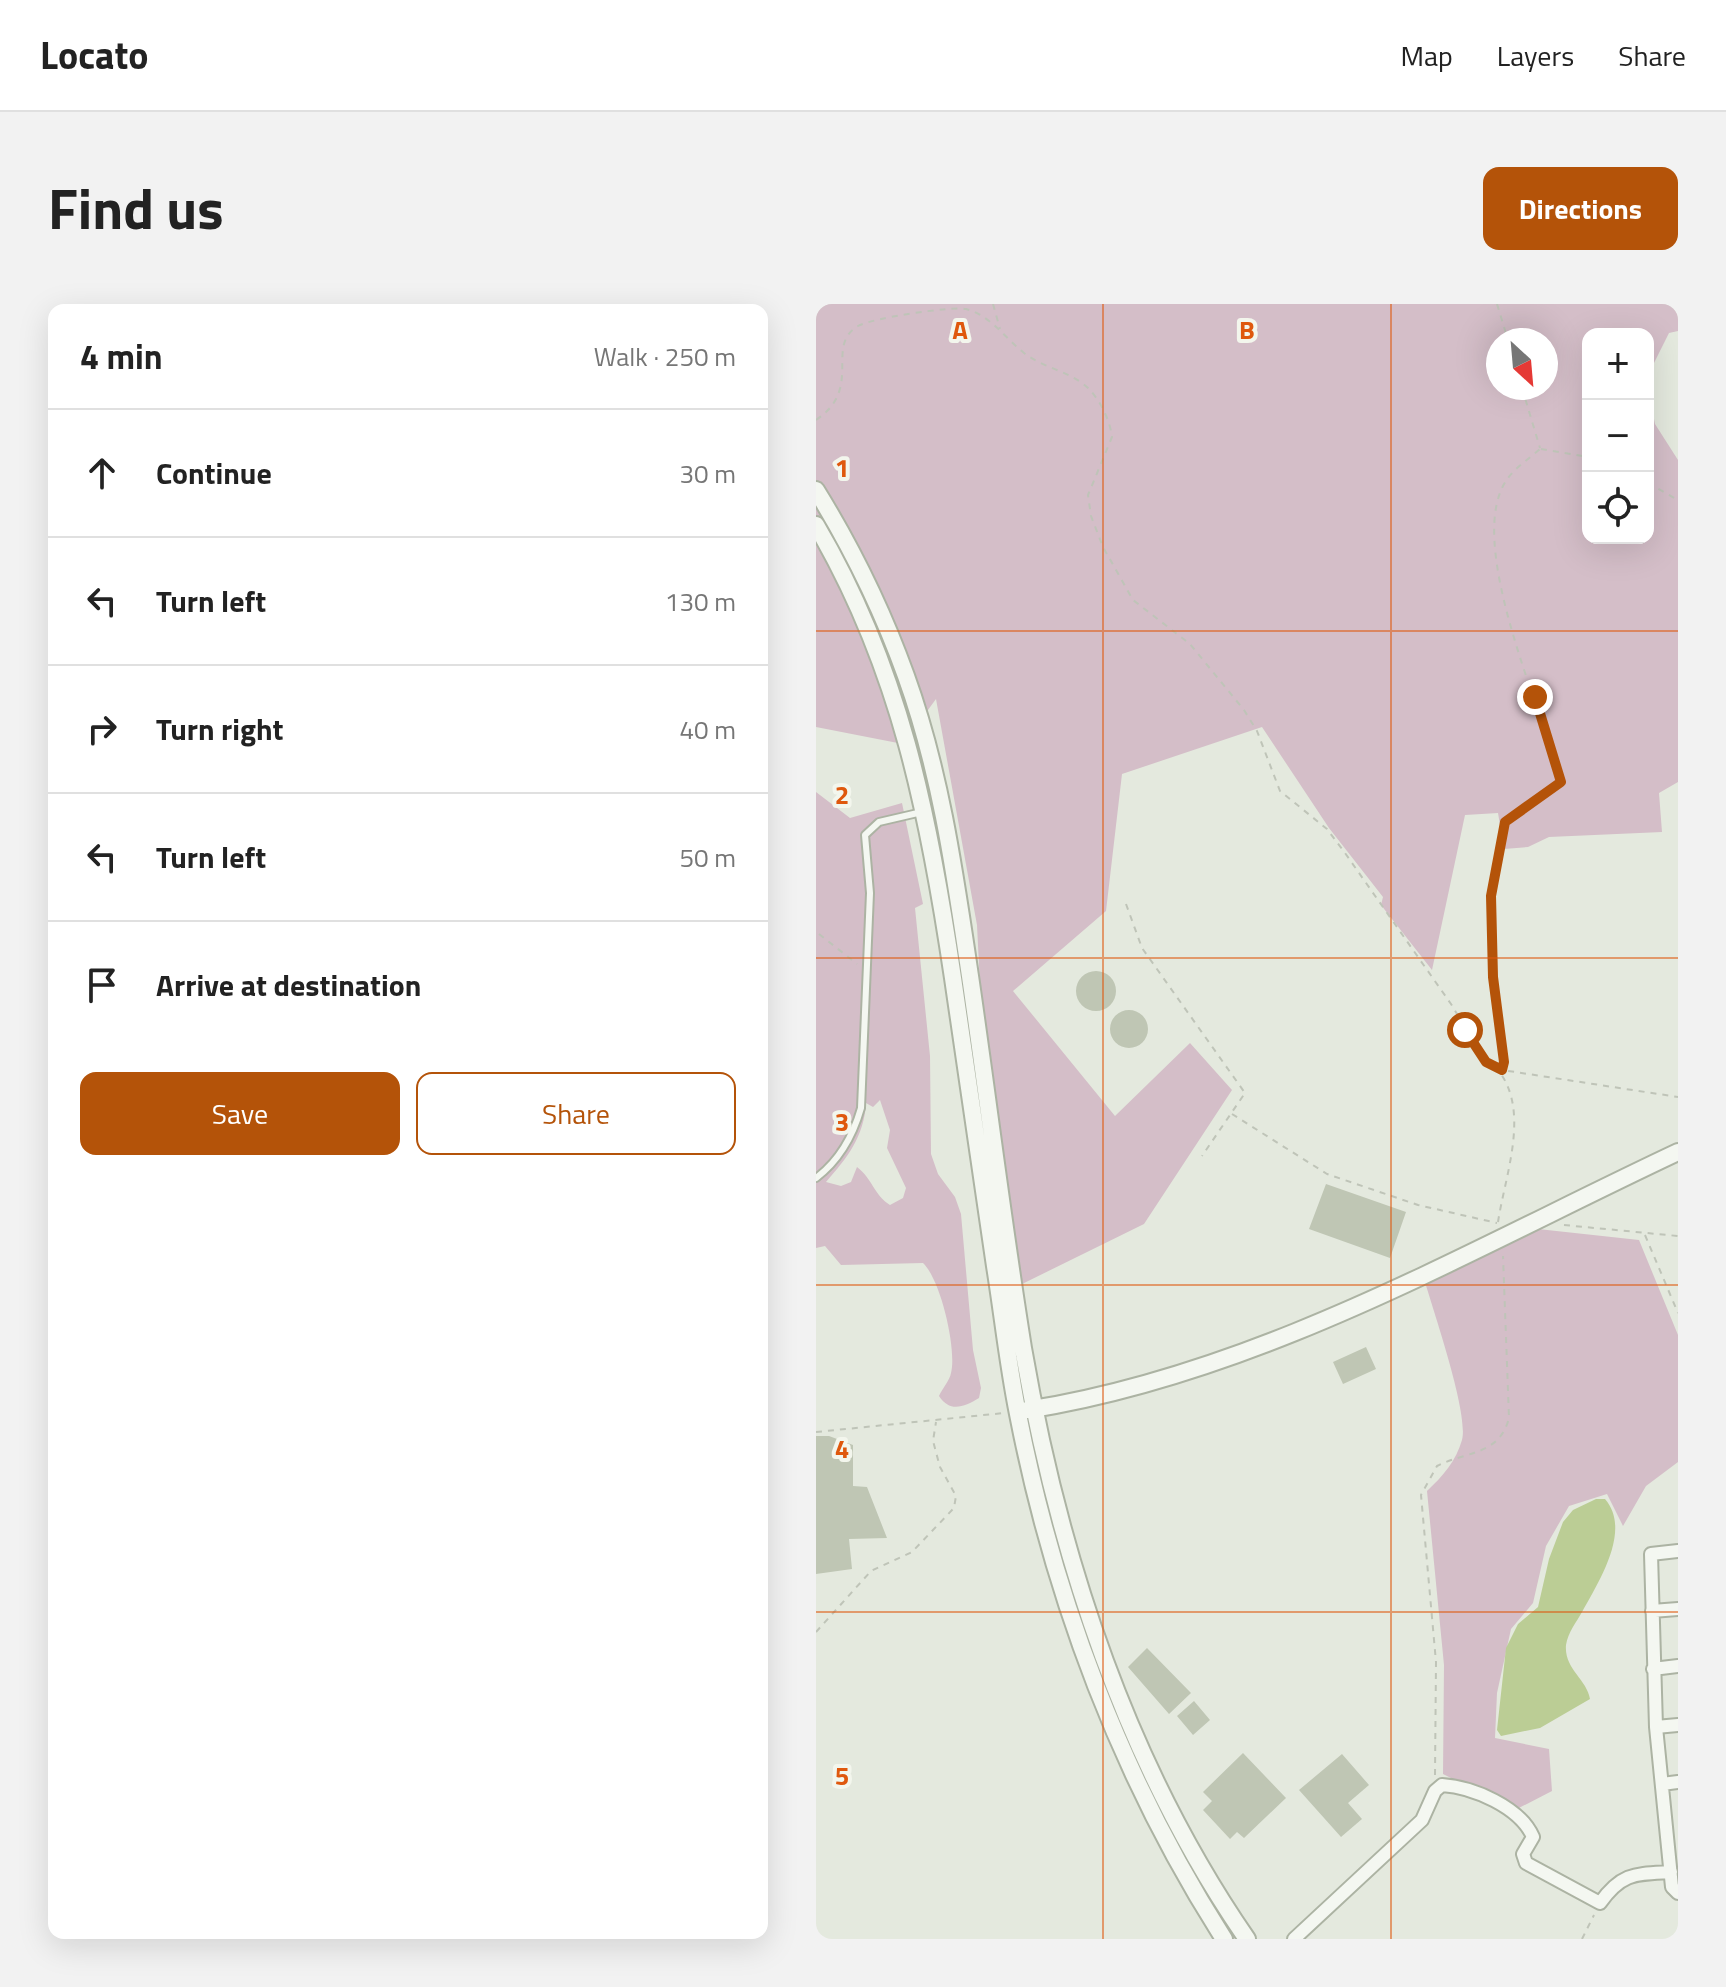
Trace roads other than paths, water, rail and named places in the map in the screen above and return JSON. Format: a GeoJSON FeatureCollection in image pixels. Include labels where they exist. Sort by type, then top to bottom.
{"type":"FeatureCollection","features":[{"type":"Feature","properties":{"kind":"street"},"geometry":{"type":"LineString","coordinates":[[816,490],[865,581],[906,676],[943,809],[1036,1409],[1068,1548],[1106,1665],[1170,1810],[1247,1939]]}},
{"type":"Feature","properties":{"kind":"street"},"geometry":{"type":"LineString","coordinates":[[816,525],[871,635],[891,685],[925,812],[1017,1412],[1050,1550],[1090,1672],[1156,1816],[1224,1939]]}},
{"type":"Feature","properties":{"kind":"street"},"geometry":{"type":"LineString","coordinates":[[1017,1412],[1114,1392],[1243,1354],[1500,1230],[1534,1221],[1678,1152]]}},
{"type":"Feature","properties":{"kind":"street"},"geometry":{"type":"LineString","coordinates":[[1678,1551],[1651,1554],[1656,1727],[1662,1784],[1673,1840],[1672,1887],[1678,1893]]}},
{"type":"Feature","properties":{"kind":"street"},"geometry":{"type":"LineString","coordinates":[[1652,1611],[1678,1609]]}},
{"type":"Feature","properties":{"kind":"street"},"geometry":{"type":"LineString","coordinates":[[1653,1669],[1678,1666]]}},
{"type":"Feature","properties":{"kind":"street"},"geometry":{"type":"LineString","coordinates":[[1656,1727],[1678,1725]]}},
{"type":"Feature","properties":{"kind":"street"},"geometry":{"type":"LineString","coordinates":[[1662,1784],[1678,1782]]}},
{"type":"Feature","properties":{"kind":"street"},"geometry":{"type":"LineString","coordinates":[[1294,1939],[1422,1820],[1435,1791],[1442,1785],[1473,1790],[1519,1818],[1528,1825],[1533,1837],[1523,1854],[1526,1863],[1600,1903],[1618,1882],[1632,1875],[1671,1872]]}},
{"type":"Feature","properties":{"kind":"lane"},"geometry":{"type":"LineString","coordinates":[[816,1178],[838,1158],[855,1129],[861,1108],[870,893],[865,835],[879,822],[925,812]]}}]}
